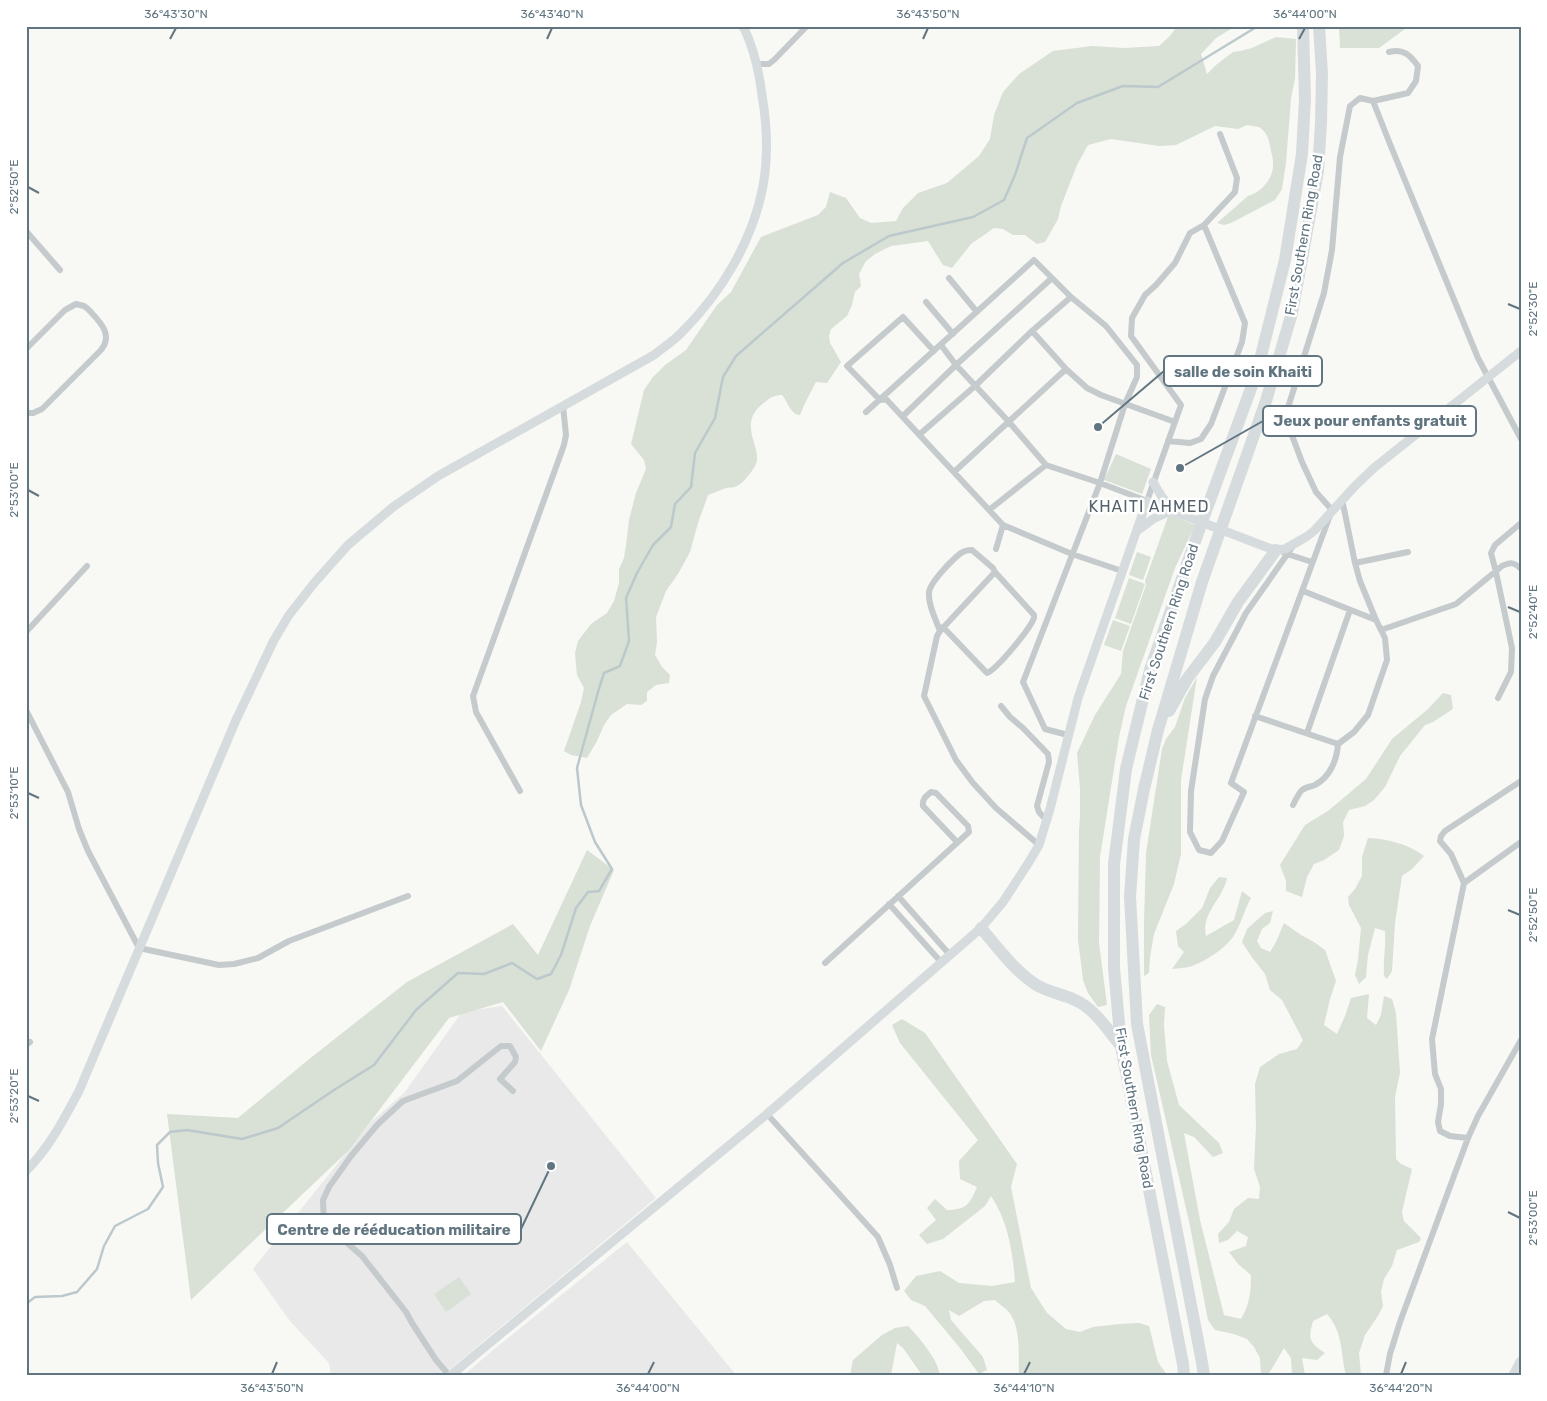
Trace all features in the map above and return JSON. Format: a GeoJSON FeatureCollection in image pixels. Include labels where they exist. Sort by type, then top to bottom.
{"type":"FeatureCollection","features":[{"type":"Feature","properties":{"kind":"highway","name":"First Southern Ring Road"},"geometry":{"type":"LineString","coordinates":[[1184,1375],[1121,1046],[1114,968],[1114,864],[1126,769],[1150,670],[1257,372],[1285,260],[1302,154],[1305,76],[1303,26]]}},
{"type":"Feature","properties":{"kind":"highway","name":"First Southern Ring Road"},"geometry":{"type":"LineString","coordinates":[[1204,1374],[1137,1024],[1130,897],[1134,839],[1158,730],[1202,582],[1266,401],[1292,313],[1318,171],[1322,74],[1319,26]]}},
{"type":"Feature","properties":{"kind":"highway"},"geometry":{"type":"LineString","coordinates":[[1158,730],[1187,679],[1212,647],[1238,602],[1281,552]]}},
{"type":"Feature","properties":{"kind":"highway"},"geometry":{"type":"LineString","coordinates":[[981,928],[1017,969],[1035,984],[1087,1006],[1121,1046]]}},
{"type":"Feature","properties":{"kind":"highway"},"geometry":{"type":"LineString","coordinates":[[1093,1013],[1108,1014],[1114,1010],[1117,1000]]}},
{"type":"Feature","properties":{"kind":"highway"},"geometry":{"type":"LineString","coordinates":[[1514,1375],[1521,1362]]}},
{"type":"Feature","properties":{"kind":"main road"},"geometry":{"type":"LineString","coordinates":[[26,1171],[55,1135],[79,1091],[236,720],[274,640],[289,615],[348,546],[394,507],[438,476],[654,355],[683,332],[731,271],[751,228],[763,186],[766,141],[764,107],[758,64],[743,26]]}},
{"type":"Feature","properties":{"kind":"main road"},"geometry":{"type":"LineString","coordinates":[[450,1375],[767,1114],[981,928],[1003,902],[1039,845],[1047,822],[1078,698],[1147,501],[1281,552],[1310,534],[1370,472],[1521,351]]}},
{"type":"Feature","properties":{"kind":"main road"},"geometry":{"type":"LineString","coordinates":[[1154,482],[1162,497],[1177,512]]}},
{"type":"Feature","properties":{"kind":"main road"},"geometry":{"type":"LineString","coordinates":[[1136,532],[1153,519],[1177,512]]}},
{"type":"Feature","properties":{"kind":"street"},"geometry":{"type":"LineString","coordinates":[[758,64],[769,64],[806,26]]}},
{"type":"Feature","properties":{"kind":"street"},"geometry":{"type":"LineString","coordinates":[[1312,562],[1281,552],[1213,676],[1205,700],[1191,791],[1190,832],[1200,850],[1211,853],[1222,841],[1244,792],[1231,783],[1332,510],[1316,492],[1285,417],[1324,293],[1332,250],[1340,157],[1350,106],[1360,98],[1374,101],[1408,93],[1416,81],[1418,66],[1408,53],[1395,50],[1389,52]]}},
{"type":"Feature","properties":{"kind":"street"},"geometry":{"type":"LineString","coordinates":[[1374,101],[1397,162],[1487,378],[1521,440]]}},
{"type":"Feature","properties":{"kind":"street"},"geometry":{"type":"LineString","coordinates":[[941,345],[956,365],[1046,465],[1147,501],[1181,406],[1131,336],[1132,318],[1145,295],[1175,263],[1190,233],[1204,225],[1235,192],[1237,178],[1220,134]]}},
{"type":"Feature","properties":{"kind":"street"},"geometry":{"type":"LineString","coordinates":[[1168,441],[1190,443],[1201,439],[1211,424],[1242,342],[1245,324],[1204,225]]}},
{"type":"Feature","properties":{"kind":"street"},"geometry":{"type":"LineString","coordinates":[[26,231],[60,270]]}},
{"type":"Feature","properties":{"kind":"street"},"geometry":{"type":"LineString","coordinates":[[866,412],[1034,260],[1071,296],[1106,326],[1137,365],[1137,377],[1125,404],[1100,483],[1023,682],[1046,729],[1068,735]]}},
{"type":"Feature","properties":{"kind":"street"},"geometry":{"type":"LineString","coordinates":[[949,278],[977,312]]}},
{"type":"Feature","properties":{"kind":"street"},"geometry":{"type":"LineString","coordinates":[[903,416],[1052,278]]}},
{"type":"Feature","properties":{"kind":"street"},"geometry":{"type":"LineString","coordinates":[[920,434],[975,386],[1071,296]]}},
{"type":"Feature","properties":{"kind":"street"},"geometry":{"type":"LineString","coordinates":[[926,302],[953,334]]}},
{"type":"Feature","properties":{"kind":"street"},"geometry":{"type":"LineString","coordinates":[[26,349],[68,307],[76,304],[88,309],[106,331],[106,342],[101,350],[42,409],[33,413],[26,413]]}},
{"type":"Feature","properties":{"kind":"street"},"geometry":{"type":"LineString","coordinates":[[880,400],[847,366],[903,317],[934,351]]}},
{"type":"Feature","properties":{"kind":"street"},"geometry":{"type":"LineString","coordinates":[[1032,331],[1066,369],[1087,388],[1175,422]]}},
{"type":"Feature","properties":{"kind":"street"},"geometry":{"type":"LineString","coordinates":[[954,472],[1066,369]]}},
{"type":"Feature","properties":{"kind":"street"},"geometry":{"type":"LineString","coordinates":[[880,400],[886,399],[903,416],[1003,525],[1072,554],[1122,571]]}},
{"type":"Feature","properties":{"kind":"street"},"geometry":{"type":"LineString","coordinates":[[520,791],[476,712],[474,696],[564,445],[566,435],[563,406]]}},
{"type":"Feature","properties":{"kind":"street"},"geometry":{"type":"LineString","coordinates":[[989,510],[1046,465]]}},
{"type":"Feature","properties":{"kind":"street"},"geometry":{"type":"LineString","coordinates":[[1338,744],[1354,732],[1368,716],[1387,660],[1385,638],[1360,581],[1342,499]]}},
{"type":"Feature","properties":{"kind":"street"},"geometry":{"type":"LineString","coordinates":[[1498,698],[1511,672],[1512,648],[1491,553],[1495,544],[1521,523]]}},
{"type":"Feature","properties":{"kind":"street"},"geometry":{"type":"LineString","coordinates":[[996,549],[1003,525]]}},
{"type":"Feature","properties":{"kind":"street"},"geometry":{"type":"LineString","coordinates":[[968,550],[972,550],[993,568],[994,572],[1034,615],[1026,631],[1001,661],[987,673],[942,629],[931,605],[928,593],[936,579],[960,554],[968,550]]}},
{"type":"Feature","properties":{"kind":"street"},"geometry":{"type":"LineString","coordinates":[[1355,563],[1408,552]]}},
{"type":"Feature","properties":{"kind":"street"},"geometry":{"type":"LineString","coordinates":[[1381,630],[1456,604],[1502,566],[1515,563],[1521,569]]}},
{"type":"Feature","properties":{"kind":"street"},"geometry":{"type":"LineString","coordinates":[[26,632],[87,566]]}},
{"type":"Feature","properties":{"kind":"street"},"geometry":{"type":"LineString","coordinates":[[994,572],[942,629],[935,644],[924,696],[956,760],[996,808],[1039,845]]}},
{"type":"Feature","properties":{"kind":"street"},"geometry":{"type":"LineString","coordinates":[[1303,591],[1376,620]]}},
{"type":"Feature","properties":{"kind":"street"},"geometry":{"type":"LineString","coordinates":[[1307,733],[1350,610]]}},
{"type":"Feature","properties":{"kind":"street"},"geometry":{"type":"LineString","coordinates":[[1001,706],[1048,754],[1049,762],[1037,806],[1047,822]]}},
{"type":"Feature","properties":{"kind":"street"},"geometry":{"type":"LineString","coordinates":[[26,710],[68,792],[88,851],[139,948],[219,965],[234,964],[258,958],[289,941],[408,896]]}},
{"type":"Feature","properties":{"kind":"street"},"geometry":{"type":"LineString","coordinates":[[1256,716],[1338,744]]}},
{"type":"Feature","properties":{"kind":"street"},"geometry":{"type":"LineString","coordinates":[[1293,805],[1302,790],[1316,784],[1325,777],[1338,754],[1338,744]]}},
{"type":"Feature","properties":{"kind":"street"},"geometry":{"type":"LineString","coordinates":[[1468,1138],[1450,1136],[1440,1132],[1438,1122],[1441,1089],[1435,1074],[1432,1039],[1464,883],[1450,854],[1440,840],[1445,831],[1521,782]]}},
{"type":"Feature","properties":{"kind":"street"},"geometry":{"type":"LineString","coordinates":[[825,963],[969,832],[969,828],[936,793],[931,792],[924,798],[923,806],[957,842]]}},
{"type":"Feature","properties":{"kind":"street"},"geometry":{"type":"LineString","coordinates":[[1464,883],[1521,842]]}},
{"type":"Feature","properties":{"kind":"street"},"geometry":{"type":"LineString","coordinates":[[898,896],[950,955]]}},
{"type":"Feature","properties":{"kind":"street"},"geometry":{"type":"LineString","coordinates":[[889,904],[942,962]]}},
{"type":"Feature","properties":{"kind":"street"},"geometry":{"type":"LineString","coordinates":[[1386,1375],[1400,1322],[1468,1138],[1478,1116],[1521,1040]]}},
{"type":"Feature","properties":{"kind":"street"},"geometry":{"type":"LineString","coordinates":[[450,1375],[436,1360],[406,1312],[362,1256],[324,1223],[323,1200],[329,1187],[351,1156],[378,1124],[403,1101],[456,1080],[501,1046],[510,1046],[516,1057],[515,1062],[500,1079],[513,1091]]}},
{"type":"Feature","properties":{"kind":"street"},"geometry":{"type":"LineString","coordinates":[[767,1114],[878,1237],[897,1288]]}},
{"type":"Feature","properties":{"kind":"shaded area"},"geometry":{"type":"Polygon","coordinates":[[[1177,26],[1211,26],[1209,30],[1219,26],[1236,26],[1216,38],[1201,54],[1207,74],[1233,52],[1252,48],[1276,37],[1296,39],[1295,79],[1291,98],[1286,163],[1282,189],[1275,200],[1231,223],[1224,225],[1217,223],[1248,196],[1262,188],[1269,179],[1273,169],[1273,162],[1269,140],[1259,127],[1247,125],[1238,129],[1215,126],[1176,145],[1159,146],[1111,139],[1088,145],[1077,165],[1058,219],[1045,242],[1037,244],[1025,235],[1013,235],[1003,229],[994,228],[971,244],[952,268],[943,265],[928,241],[891,246],[875,254],[866,261],[859,274],[861,286],[855,292],[847,316],[831,329],[830,343],[841,362],[827,383],[816,382],[800,415],[791,410],[782,395],[771,398],[756,410],[751,427],[757,459],[755,466],[737,486],[708,495],[690,552],[666,591],[656,617],[657,642],[655,655],[662,667],[670,675],[669,683],[656,685],[647,692],[647,701],[641,705],[627,704],[611,715],[587,758],[571,755],[564,751],[584,688],[577,675],[575,653],[578,641],[591,624],[607,613],[614,601],[619,583],[619,569],[624,558],[629,520],[636,493],[646,469],[644,460],[631,444],[644,390],[665,365],[686,350],[717,305],[731,292],[761,237],[818,215],[826,207],[830,192],[846,198],[860,218],[871,223],[896,221],[903,208],[918,193],[947,183],[979,156],[990,139],[994,115],[1003,92],[1019,74],[1053,51],[1092,46],[1124,48],[1159,46],[1177,26]]]}},
{"type":"Feature","properties":{"kind":"shaded area"},"geometry":{"type":"Polygon","coordinates":[[[1339,26],[1409,26],[1379,48],[1340,48],[1339,26]]]}},
{"type":"Feature","properties":{"kind":"shaded area"},"geometry":{"type":"Polygon","coordinates":[[[1116,454],[1151,469],[1142,494],[1104,480],[1116,454]]]}},
{"type":"Feature","properties":{"kind":"shaded area"},"geometry":{"type":"Polygon","coordinates":[[[1169,514],[1195,525],[1175,568],[1126,706],[1119,737],[1100,857],[1099,943],[1107,1005],[1098,1007],[1088,993],[1083,980],[1078,939],[1080,788],[1077,753],[1095,715],[1121,674],[1123,651],[1169,514]]]}},
{"type":"Feature","properties":{"kind":"shaded area"},"geometry":{"type":"Polygon","coordinates":[[[1137,552],[1151,557],[1143,580],[1129,575],[1137,552]]]}},
{"type":"Feature","properties":{"kind":"shaded area"},"geometry":{"type":"Polygon","coordinates":[[[1129,578],[1145,584],[1131,624],[1115,618],[1129,578]]]}},
{"type":"Feature","properties":{"kind":"shaded area"},"geometry":{"type":"Polygon","coordinates":[[[1113,620],[1130,626],[1121,651],[1104,645],[1113,620]]]}},
{"type":"Feature","properties":{"kind":"shaded area"},"geometry":{"type":"Polygon","coordinates":[[[1197,677],[1181,780],[1181,854],[1174,884],[1154,934],[1149,973],[1144,976],[1146,853],[1162,749],[1166,739],[1175,727],[1185,698],[1197,677]]]}},
{"type":"Feature","properties":{"kind":"shaded area"},"geometry":{"type":"Polygon","coordinates":[[[1443,693],[1451,695],[1453,709],[1425,725],[1400,756],[1385,787],[1374,800],[1365,806],[1349,810],[1343,822],[1344,836],[1339,850],[1314,864],[1307,877],[1302,897],[1286,891],[1286,881],[1280,865],[1305,825],[1328,811],[1366,779],[1392,739],[1428,709],[1443,693]]]}},
{"type":"Feature","properties":{"kind":"shaded area"},"geometry":{"type":"Polygon","coordinates":[[[1368,838],[1398,843],[1424,856],[1412,869],[1402,876],[1395,923],[1392,971],[1387,979],[1384,976],[1385,931],[1375,928],[1368,955],[1366,977],[1359,984],[1355,975],[1361,928],[1349,905],[1348,897],[1362,876],[1362,857],[1368,838]]]}},
{"type":"Feature","properties":{"kind":"shaded area"},"geometry":{"type":"Polygon","coordinates":[[[587,850],[614,870],[590,926],[569,990],[541,1051],[503,1002],[449,1018],[349,1150],[191,1300],[167,1114],[238,1118],[407,982],[513,924],[538,955],[587,850]]]}},
{"type":"Feature","properties":{"kind":"shaded area"},"geometry":{"type":"Polygon","coordinates":[[[1219,877],[1227,878],[1225,886],[1209,913],[1205,928],[1206,936],[1234,920],[1242,891],[1251,898],[1236,932],[1225,946],[1209,958],[1192,966],[1172,969],[1184,952],[1178,946],[1176,931],[1202,908],[1210,888],[1219,877]]]}},
{"type":"Feature","properties":{"kind":"shaded area"},"geometry":{"type":"Polygon","coordinates":[[[1273,911],[1270,923],[1262,929],[1257,941],[1261,948],[1270,952],[1284,923],[1325,950],[1336,981],[1324,1025],[1337,1034],[1351,998],[1369,994],[1367,1018],[1376,1025],[1381,1015],[1384,996],[1392,999],[1396,1013],[1400,1073],[1395,1097],[1396,1159],[1401,1164],[1412,1169],[1402,1212],[1404,1221],[1421,1238],[1419,1242],[1397,1250],[1392,1266],[1384,1279],[1381,1292],[1383,1306],[1365,1335],[1359,1353],[1361,1375],[1346,1375],[1339,1336],[1327,1314],[1313,1321],[1310,1336],[1313,1343],[1325,1353],[1317,1360],[1302,1358],[1305,1375],[1292,1375],[1291,1358],[1284,1348],[1268,1375],[1261,1375],[1260,1358],[1247,1339],[1215,1330],[1208,1320],[1190,1226],[1151,1055],[1149,1015],[1157,1004],[1165,1007],[1164,1025],[1167,1061],[1179,1105],[1219,1143],[1223,1153],[1213,1157],[1194,1137],[1184,1133],[1200,1220],[1224,1315],[1241,1319],[1249,1297],[1251,1275],[1238,1264],[1229,1252],[1246,1246],[1248,1237],[1237,1231],[1228,1240],[1219,1243],[1218,1234],[1229,1222],[1234,1209],[1248,1198],[1259,1199],[1260,1187],[1254,1169],[1255,1084],[1260,1067],[1279,1054],[1297,1049],[1303,1040],[1282,1000],[1270,990],[1265,974],[1242,942],[1247,929],[1265,913],[1273,911]]]}},
{"type":"Feature","properties":{"kind":"shaded area"},"geometry":{"type":"Polygon","coordinates":[[[502,1006],[656,1198],[443,1375],[331,1375],[329,1363],[290,1321],[253,1269],[371,1122],[405,1092],[462,1012],[502,1006]]]}},
{"type":"Feature","properties":{"kind":"shaded area"},"geometry":{"type":"Polygon","coordinates":[[[902,1019],[925,1033],[1017,1164],[1011,1187],[1031,1288],[1047,1313],[1066,1329],[1080,1332],[1093,1327],[1119,1324],[1139,1323],[1149,1326],[1158,1362],[1167,1375],[1019,1375],[1018,1341],[1015,1324],[1007,1310],[995,1300],[984,1301],[959,1316],[949,1310],[951,1320],[983,1357],[987,1370],[979,1374],[925,1306],[911,1300],[904,1291],[916,1276],[940,1271],[959,1283],[992,1286],[1015,1282],[1009,1237],[1002,1216],[991,1196],[985,1206],[943,1239],[927,1244],[919,1235],[936,1220],[927,1208],[935,1199],[947,1210],[959,1209],[972,1198],[977,1187],[960,1179],[959,1161],[978,1140],[900,1043],[892,1025],[902,1019]]]}},
{"type":"Feature","properties":{"kind":"shaded area"},"geometry":{"type":"Polygon","coordinates":[[[627,1242],[736,1375],[464,1375],[492,1351],[627,1242]]]}},
{"type":"Feature","properties":{"kind":"shaded area"},"geometry":{"type":"Polygon","coordinates":[[[459,1277],[471,1294],[446,1312],[434,1294],[459,1277]]]}},
{"type":"Feature","properties":{"kind":"shaded area"},"geometry":{"type":"Polygon","coordinates":[[[908,1326],[932,1357],[939,1370],[939,1375],[922,1375],[903,1348],[897,1343],[891,1375],[850,1375],[853,1360],[882,1335],[895,1328],[908,1326]]]}},
{"type":"Feature","properties":{"kind":"waterway"},"geometry":{"type":"LineString","coordinates":[[26,1304],[35,1297],[62,1296],[77,1292],[97,1269],[104,1246],[115,1226],[148,1209],[163,1187],[158,1163],[157,1145],[170,1132],[187,1130],[242,1139],[278,1128],[374,1065],[416,1010],[458,973],[484,974],[512,963],[537,979],[551,974],[561,955],[576,908],[588,892],[599,891],[612,869],[595,842],[581,805],[577,768],[604,673],[620,666],[629,641],[626,598],[637,573],[653,545],[671,527],[675,504],[691,487],[695,453],[715,418],[723,377],[736,356],[843,263],[889,236],[973,217],[1004,200],[1015,175],[1027,138],[1077,103],[1123,86],[1158,87],[1258,26]]}},
{"type":"Feature","properties":{"kind":"place","name":"salle de soin Khaiti"},"geometry":{"type":"Point","coordinates":[1098,427]}},
{"type":"Feature","properties":{"kind":"place","name":"Jeux pour enfants gratuit"},"geometry":{"type":"Point","coordinates":[1180,468]}},
{"type":"Feature","properties":{"kind":"place","name":"Centre de rééducation militaire"},"geometry":{"type":"Point","coordinates":[551,1166]}},
{"type":"Feature","properties":{"kind":"district","name":"KHAITI AHMED"},"geometry":{"type":"Point","coordinates":[1149,506]}}]}
